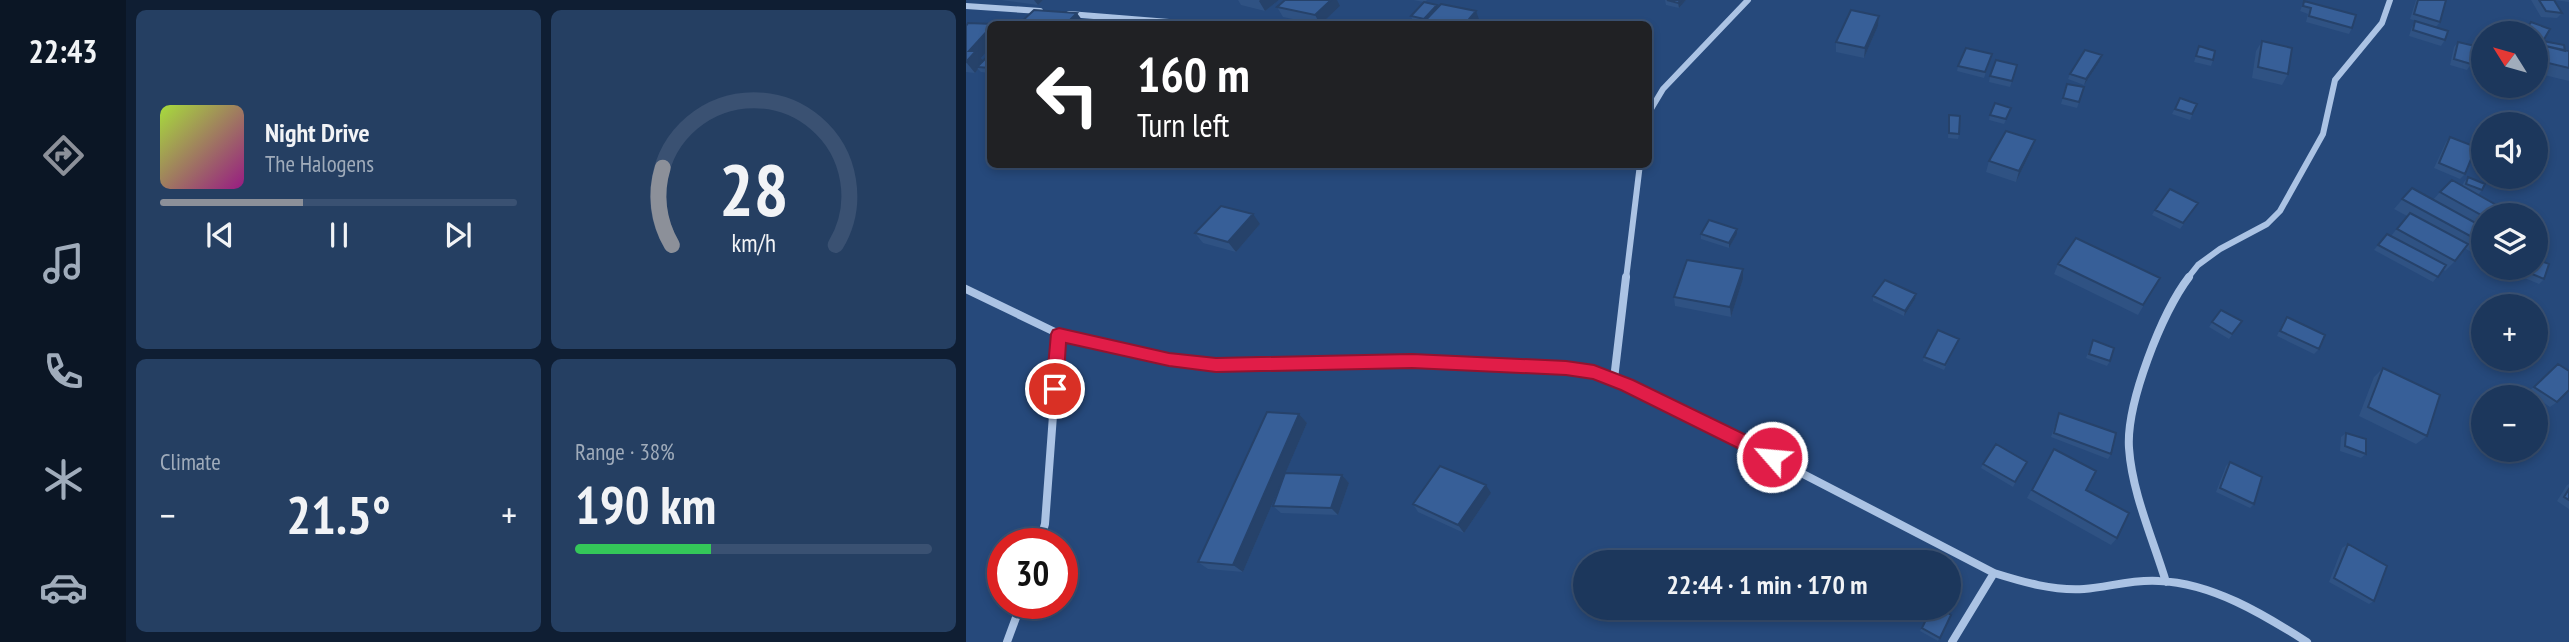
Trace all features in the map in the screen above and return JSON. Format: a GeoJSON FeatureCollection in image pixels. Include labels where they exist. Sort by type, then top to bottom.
{"type":"FeatureCollection","features":[{"type":"Feature","properties":{"kind":"street"},"geometry":{"type":"LineString","coordinates":[[1652,108],[1670,81],[1748,0]]}},
{"type":"Feature","properties":{"kind":"street"},"geometry":{"type":"LineString","coordinates":[[2166,582],[2135,481],[2129,448],[2130,420],[2151,351],[2181,287],[2198,265],[2220,249],[2267,224],[2280,211],[2323,134],[2335,80],[2382,23],[2390,0]]}},
{"type":"Feature","properties":{"kind":"street"},"geometry":{"type":"LineString","coordinates":[[966,5],[1158,21]]}},
{"type":"Feature","properties":{"kind":"street"},"geometry":{"type":"LineString","coordinates":[[1614,380],[1640,168]]}},
{"type":"Feature","properties":{"kind":"street"},"geometry":{"type":"LineString","coordinates":[[966,289],[1059,334],[1169,359],[1216,365],[1412,361],[1566,368],[1594,372],[1653,396],[1994,573],[2027,584],[2060,590],[2092,589],[2143,580],[2166,582],[2233,602],[2307,642]]}},
{"type":"Feature","properties":{"kind":"street"},"geometry":{"type":"LineString","coordinates":[[1044,528],[1059,334]]}},
{"type":"Feature","properties":{"kind":"street"},"geometry":{"type":"LineString","coordinates":[[1952,642],[1994,573]]}},
{"type":"Feature","properties":{"kind":"street"},"geometry":{"type":"LineString","coordinates":[[1007,642],[1015,619]]}},
{"type":"Feature","properties":{"kind":"building"},"geometry":{"type":"Polygon","coordinates":[[[1285,0],[1331,0],[1315,15],[1277,7],[1285,0]]]}},
{"type":"Feature","properties":{"kind":"building"},"geometry":{"type":"Polygon","coordinates":[[[2418,0],[2446,0],[2440,22],[2414,14],[2418,0]]]}},
{"type":"Feature","properties":{"kind":"building"},"geometry":{"type":"Polygon","coordinates":[[[2539,0],[2554,0],[2562,13],[2546,11],[2539,0]]]}},
{"type":"Feature","properties":{"kind":"building"},"geometry":{"type":"Polygon","coordinates":[[[2304,1],[2356,15],[2352,28],[2309,16],[2311,8],[2303,6],[2304,1]]]}},
{"type":"Feature","properties":{"kind":"building"},"geometry":{"type":"Polygon","coordinates":[[[1424,2],[1437,5],[1424,19],[1411,16],[1424,2]]]}},
{"type":"Feature","properties":{"kind":"building"},"geometry":{"type":"Polygon","coordinates":[[[1441,4],[1476,11],[1468,21],[1425,21],[1441,4]]]}},
{"type":"Feature","properties":{"kind":"building"},"geometry":{"type":"Polygon","coordinates":[[[1034,10],[1077,13],[1069,21],[1022,21],[1034,10]]]}},
{"type":"Feature","properties":{"kind":"building"},"geometry":{"type":"Polygon","coordinates":[[[1851,10],[1879,16],[1865,48],[1836,42],[1851,10]]]}},
{"type":"Feature","properties":{"kind":"building"},"geometry":{"type":"Polygon","coordinates":[[[2415,21],[2448,31],[2445,40],[2413,30],[2415,21]]]}},
{"type":"Feature","properties":{"kind":"building"},"geometry":{"type":"Polygon","coordinates":[[[968,23],[987,24],[987,31],[969,51],[976,51],[966,62],[968,23]]]}},
{"type":"Feature","properties":{"kind":"building"},"geometry":{"type":"Polygon","coordinates":[[[2262,41],[2292,48],[2288,74],[2258,67],[2262,41]]]}},
{"type":"Feature","properties":{"kind":"building"},"geometry":{"type":"Polygon","coordinates":[[[2458,42],[2471,45],[2471,64],[2454,59],[2458,42]]]}},
{"type":"Feature","properties":{"kind":"building"},"geometry":{"type":"Polygon","coordinates":[[[2548,42],[2564,45],[2565,51],[2548,47],[2548,42]]]}},
{"type":"Feature","properties":{"kind":"building"},"geometry":{"type":"Polygon","coordinates":[[[2199,46],[2215,51],[2213,60],[2196,56],[2199,46]]]}},
{"type":"Feature","properties":{"kind":"building"},"geometry":{"type":"Polygon","coordinates":[[[2548,47],[2569,51],[2569,68],[2548,63],[2548,47]]]}},
{"type":"Feature","properties":{"kind":"building"},"geometry":{"type":"Polygon","coordinates":[[[1966,48],[1992,54],[1985,72],[1958,66],[1966,48]]]}},
{"type":"Feature","properties":{"kind":"building"},"geometry":{"type":"Polygon","coordinates":[[[2085,50],[2102,55],[2086,79],[2070,74],[2085,50]]]}},
{"type":"Feature","properties":{"kind":"building"},"geometry":{"type":"Polygon","coordinates":[[[987,57],[987,68],[977,67],[987,57]]]}},
{"type":"Feature","properties":{"kind":"building"},"geometry":{"type":"Polygon","coordinates":[[[1996,60],[2017,65],[2012,81],[1990,76],[1996,60]]]}},
{"type":"Feature","properties":{"kind":"building"},"geometry":{"type":"Polygon","coordinates":[[[2067,84],[2084,87],[2079,102],[2063,98],[2067,84]]]}},
{"type":"Feature","properties":{"kind":"building"},"geometry":{"type":"Polygon","coordinates":[[[2180,98],[2197,104],[2192,114],[2175,109],[2180,98]]]}},
{"type":"Feature","properties":{"kind":"building"},"geometry":{"type":"Polygon","coordinates":[[[1995,103],[2011,108],[2006,119],[1990,115],[1995,103]]]}},
{"type":"Feature","properties":{"kind":"building"},"geometry":{"type":"Polygon","coordinates":[[[1949,115],[1960,116],[1959,134],[1949,133],[1949,115]]]}},
{"type":"Feature","properties":{"kind":"building"},"geometry":{"type":"Polygon","coordinates":[[[2006,131],[2035,140],[2019,171],[1989,161],[2006,131]]]}},
{"type":"Feature","properties":{"kind":"building"},"geometry":{"type":"Polygon","coordinates":[[[2450,137],[2471,145],[2471,159],[2465,174],[2439,163],[2450,137]]]}},
{"type":"Feature","properties":{"kind":"building"},"geometry":{"type":"Polygon","coordinates":[[[2468,177],[2471,178],[2471,186],[2466,184],[2468,177]]]}},
{"type":"Feature","properties":{"kind":"building"},"geometry":{"type":"Polygon","coordinates":[[[2452,180],[2493,203],[2471,203],[2471,209],[2440,192],[2452,180]]]}},
{"type":"Feature","properties":{"kind":"building"},"geometry":{"type":"Polygon","coordinates":[[[2412,188],[2471,220],[2471,236],[2402,199],[2412,188]]]}},
{"type":"Feature","properties":{"kind":"building"},"geometry":{"type":"Polygon","coordinates":[[[2170,189],[2198,203],[2183,223],[2155,210],[2170,189]]]}},
{"type":"Feature","properties":{"kind":"building"},"geometry":{"type":"Polygon","coordinates":[[[1221,206],[1253,214],[1228,242],[1195,233],[1221,206]]]}},
{"type":"Feature","properties":{"kind":"building"},"geometry":{"type":"Polygon","coordinates":[[[2410,213],[2468,244],[2455,261],[2397,229],[2410,213]]]}},
{"type":"Feature","properties":{"kind":"building"},"geometry":{"type":"Polygon","coordinates":[[[1709,220],[1737,229],[1729,243],[1701,234],[1709,220]]]}},
{"type":"Feature","properties":{"kind":"building"},"geometry":{"type":"Polygon","coordinates":[[[2387,234],[2446,265],[2438,277],[2378,245],[2387,234]]]}},
{"type":"Feature","properties":{"kind":"building"},"geometry":{"type":"Polygon","coordinates":[[[2076,238],[2160,278],[2143,305],[2058,264],[2076,238]]]}},
{"type":"Feature","properties":{"kind":"building"},"geometry":{"type":"Polygon","coordinates":[[[1687,260],[1743,269],[1730,307],[1674,297],[1687,260]]]}},
{"type":"Feature","properties":{"kind":"building"},"geometry":{"type":"Polygon","coordinates":[[[1885,280],[1916,294],[1905,311],[1873,296],[1885,280]]]}},
{"type":"Feature","properties":{"kind":"building"},"geometry":{"type":"Polygon","coordinates":[[[2221,310],[2242,321],[2232,334],[2212,322],[2221,310]]]}},
{"type":"Feature","properties":{"kind":"building"},"geometry":{"type":"Polygon","coordinates":[[[2287,317],[2325,335],[2319,349],[2280,331],[2287,317]]]}},
{"type":"Feature","properties":{"kind":"building"},"geometry":{"type":"Polygon","coordinates":[[[1938,330],[1959,339],[1945,365],[1924,357],[1938,330]]]}},
{"type":"Feature","properties":{"kind":"building"},"geometry":{"type":"Polygon","coordinates":[[[2093,340],[2114,348],[2110,361],[2089,354],[2093,340]]]}},
{"type":"Feature","properties":{"kind":"building"},"geometry":{"type":"Polygon","coordinates":[[[2558,364],[2569,371],[2569,390],[2557,402],[2548,396],[2548,385],[2536,385],[2558,364]]]}},
{"type":"Feature","properties":{"kind":"building"},"geometry":{"type":"Polygon","coordinates":[[[2383,368],[2440,395],[2427,436],[2368,407],[2383,368]]]}},
{"type":"Feature","properties":{"kind":"building"},"geometry":{"type":"Polygon","coordinates":[[[1267,412],[1299,414],[1233,565],[1198,562],[1267,412]]]}},
{"type":"Feature","properties":{"kind":"building"},"geometry":{"type":"Polygon","coordinates":[[[2059,413],[2116,433],[2111,454],[2054,433],[2059,413]]]}},
{"type":"Feature","properties":{"kind":"building"},"geometry":{"type":"Polygon","coordinates":[[[2346,433],[2366,439],[2366,454],[2345,446],[2346,433]]]}},
{"type":"Feature","properties":{"kind":"building"},"geometry":{"type":"Polygon","coordinates":[[[1996,444],[2027,462],[2015,482],[1983,464],[1996,444]]]}},
{"type":"Feature","properties":{"kind":"building"},"geometry":{"type":"Polygon","coordinates":[[[2054,449],[2096,471],[2086,490],[2129,513],[2117,538],[2032,490],[2054,449]]]}},
{"type":"Feature","properties":{"kind":"building"},"geometry":{"type":"Polygon","coordinates":[[[2230,462],[2262,477],[2254,504],[2220,488],[2230,462]]]}},
{"type":"Feature","properties":{"kind":"building"},"geometry":{"type":"Polygon","coordinates":[[[1440,466],[1486,485],[1458,525],[1413,504],[1440,466]]]}},
{"type":"Feature","properties":{"kind":"building"},"geometry":{"type":"Polygon","coordinates":[[[1285,473],[1342,475],[1331,508],[1273,506],[1285,473]]]}},
{"type":"Feature","properties":{"kind":"building"},"geometry":{"type":"Polygon","coordinates":[[[2348,544],[2387,566],[2374,601],[2334,578],[2348,544]]]}},
{"type":"Feature","properties":{"kind":"building"},"geometry":{"type":"Polygon","coordinates":[[[1926,620],[1949,620],[1940,638],[1922,628],[1926,620]]]}},
{"type":"Feature","properties":{"kind":"route"},"geometry":{"type":"LineString","coordinates":[[1055,389],[1059,334],[1169,359],[1216,365],[1412,361],[1566,368],[1594,372],[1653,396],[1772,457]]}}]}
